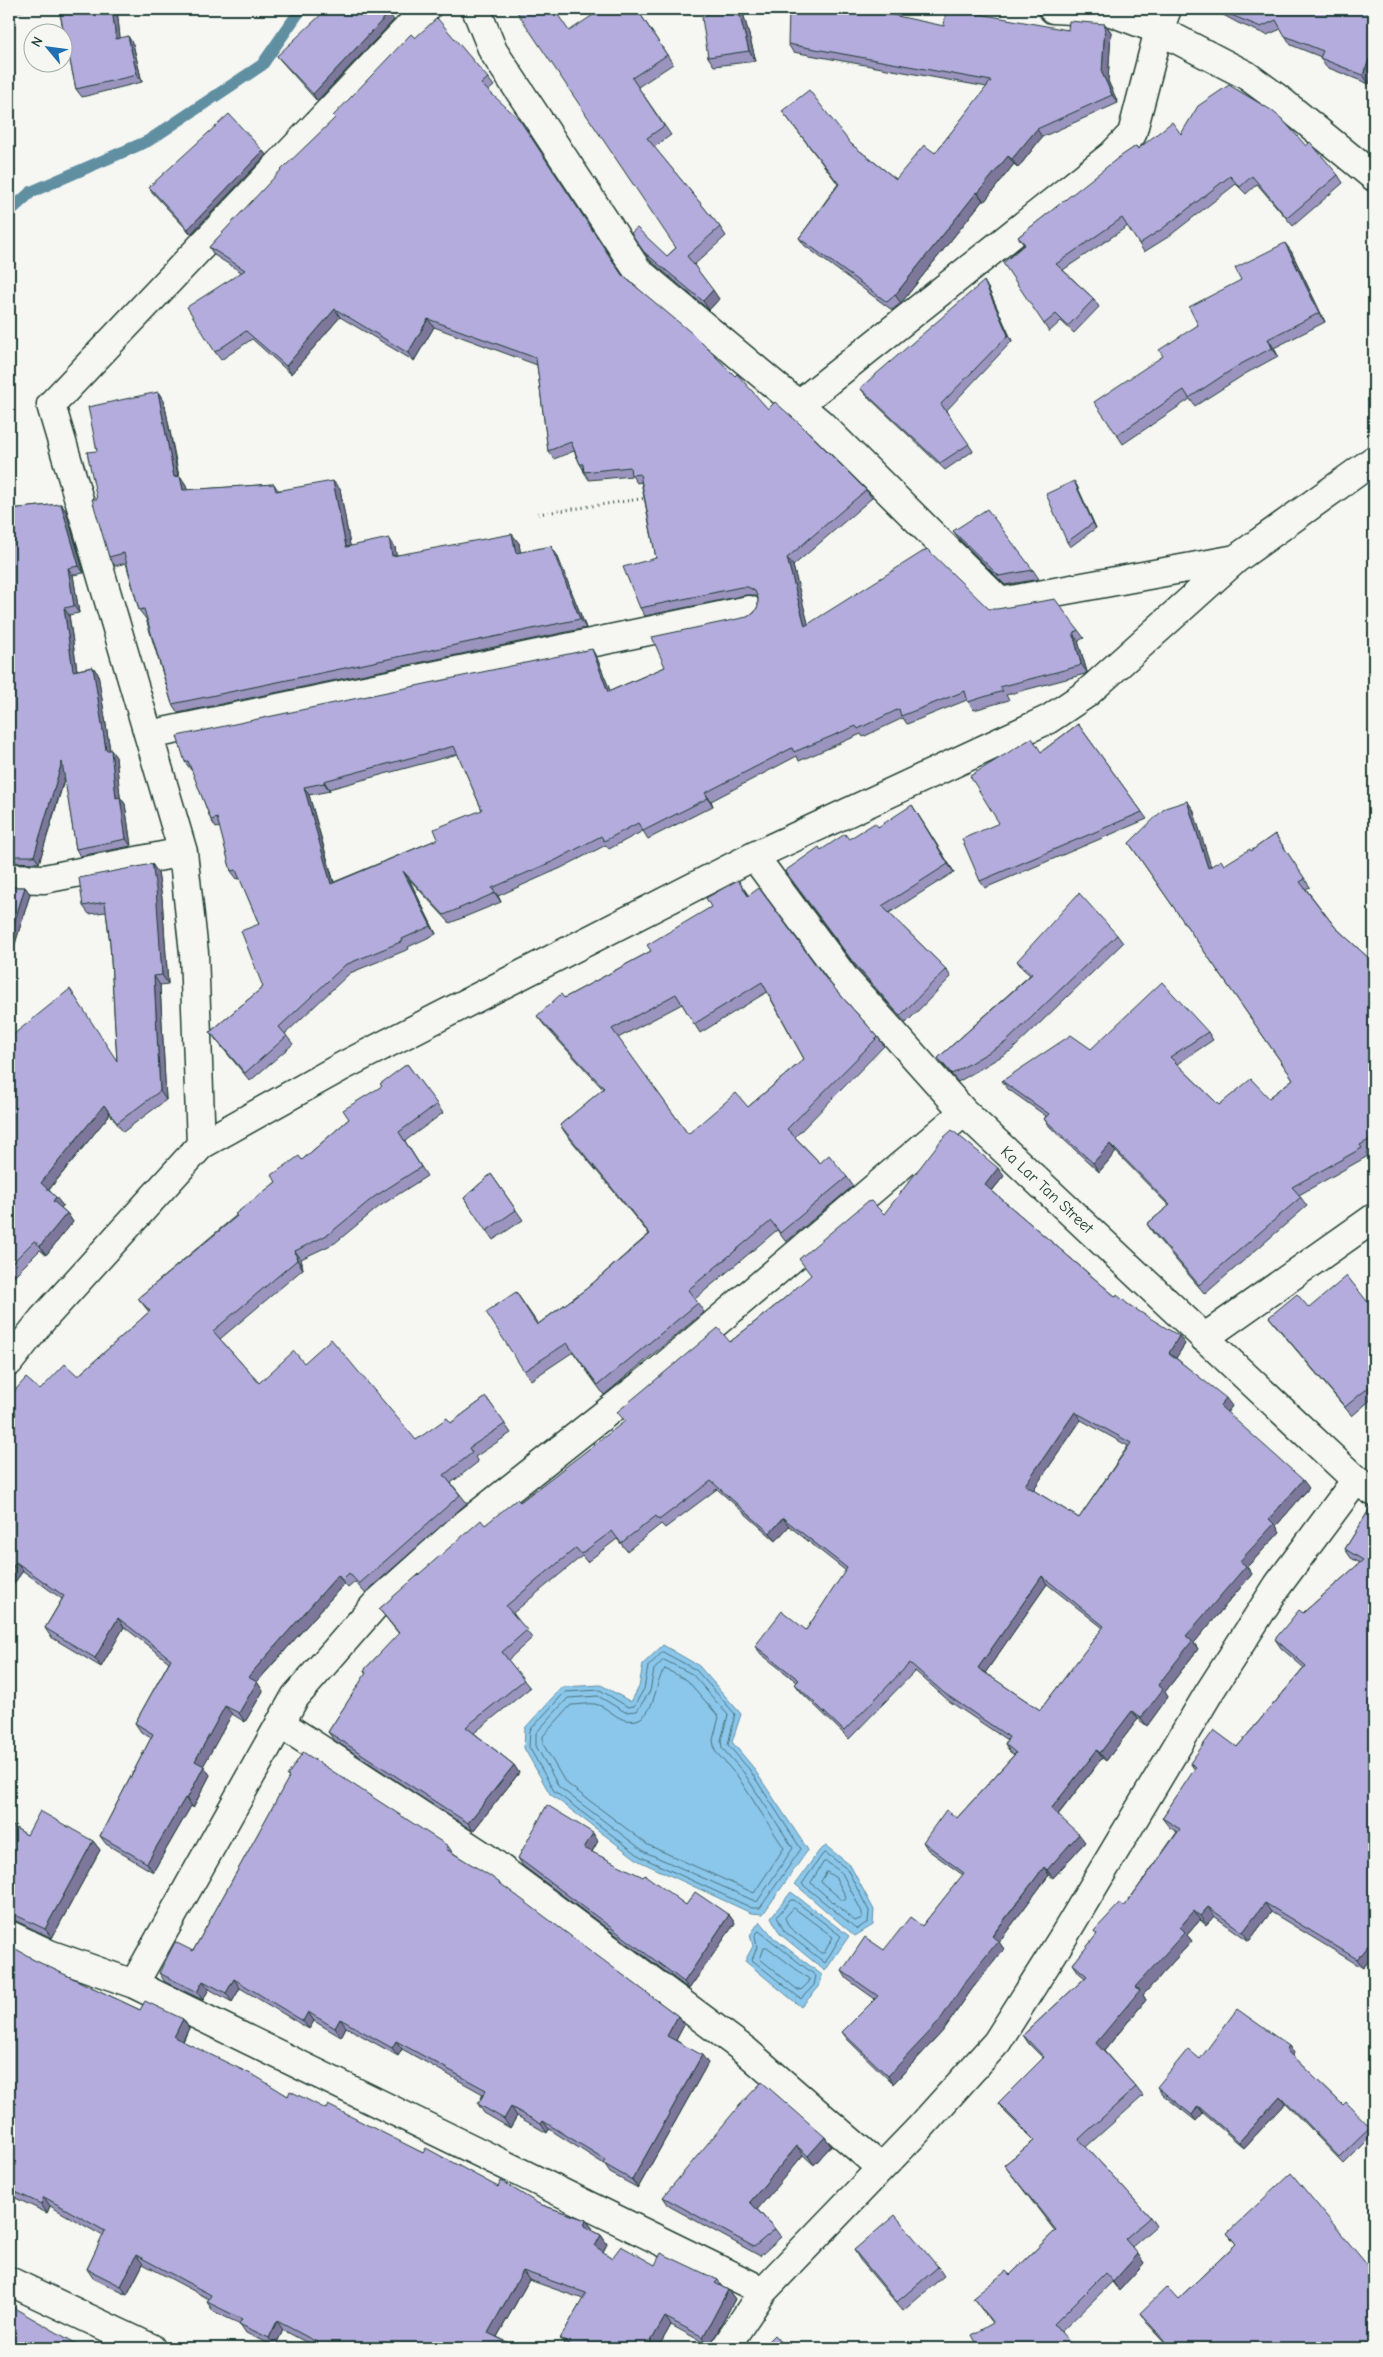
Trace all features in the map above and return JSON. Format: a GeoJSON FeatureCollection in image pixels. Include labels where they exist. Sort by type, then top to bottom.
{"type":"FeatureCollection","features":[{"type":"Feature","properties":{"kind":"street"},"geometry":{"type":"LineString","coordinates":[[201,1145],[194,953],[183,852],[51,405],[426,9]]}},
{"type":"Feature","properties":{"kind":"street"},"geometry":{"type":"LineString","coordinates":[[476,9],[492,51],[638,271],[820,423],[1000,602],[1236,559]]}},
{"type":"Feature","properties":{"kind":"street"},"geometry":{"type":"LineString","coordinates":[[1052,9],[1111,12],[1163,19],[1280,100],[1374,177]]}},
{"type":"Feature","properties":{"kind":"street"},"geometry":{"type":"LineString","coordinates":[[798,405],[1112,155],[1132,134],[1163,19]]}},
{"type":"Feature","properties":{"kind":"street"},"geometry":{"type":"LineString","coordinates":[[9,1362],[42,1320],[201,1145],[343,1066],[754,856],[1049,719],[1086,694],[1236,559],[1374,460]]}},
{"type":"Feature","properties":{"kind":"street"},"geometry":{"type":"LineString","coordinates":[[149,735],[749,610]]}},
{"type":"Feature","properties":{"kind":"street"},"geometry":{"type":"LineString","coordinates":[[9,878],[44,879],[183,852]]}},
{"type":"Feature","properties":{"kind":"street","name":"Ka Lar Tan Street"},"geometry":{"type":"LineString","coordinates":[[754,856],[846,980],[964,1112],[1204,1338],[1365,1486]]}},
{"type":"Feature","properties":{"kind":"street"},"geometry":{"type":"LineString","coordinates":[[134,1984],[295,1697],[377,1604],[462,1527],[653,1376],[964,1112]]}},
{"type":"Feature","properties":{"kind":"street"},"geometry":{"type":"LineString","coordinates":[[1204,1338],[1374,1218]]}},
{"type":"Feature","properties":{"kind":"street"},"geometry":{"type":"LineString","coordinates":[[725,2348],[763,2292],[881,2168],[996,2042],[1062,1939],[1220,1675],[1278,1585],[1365,1486]]}},
{"type":"Feature","properties":{"kind":"street"},"geometry":{"type":"LineString","coordinates":[[280,1723],[485,1857],[746,2051],[881,2168]]}},
{"type":"Feature","properties":{"kind":"street"},"geometry":{"type":"LineString","coordinates":[[9,1935],[49,1954],[134,1984],[763,2292]]}},
{"type":"Feature","properties":{"kind":"street"},"geometry":{"type":"LineString","coordinates":[[9,2281],[151,2348]]}},
{"type":"Feature","properties":{"kind":"path"},"geometry":{"type":"LineString","coordinates":[[538,514],[637,501],[655,496]]}},
{"type":"Feature","properties":{"kind":"water"},"geometry":{"type":"Polygon","coordinates":[[[663,1645],[699,1666],[741,1714],[732,1742],[752,1766],[808,1850],[763,1914],[751,1913],[639,1861],[550,1794],[524,1748],[525,1728],[562,1687],[601,1685],[631,1702],[639,1687],[643,1664],[663,1645]]]}},
{"type":"Feature","properties":{"kind":"water"},"geometry":{"type":"Polygon","coordinates":[[[826,1846],[850,1865],[874,1910],[873,1925],[855,1936],[795,1884],[819,1851],[826,1846]]]}},
{"type":"Feature","properties":{"kind":"water"},"geometry":{"type":"Polygon","coordinates":[[[791,1892],[849,1936],[825,1971],[780,1934],[771,1917],[791,1892]]]}},
{"type":"Feature","properties":{"kind":"water"},"geometry":{"type":"Polygon","coordinates":[[[760,1921],[774,1938],[822,1975],[819,1987],[801,2007],[745,1961],[753,1946],[750,1935],[760,1921]]]}},
{"type":"Feature","properties":{"kind":"building"},"geometry":{"type":"Polygon","coordinates":[[[59,9],[112,9],[116,39],[128,36],[137,75],[76,89],[72,70],[72,22],[62,22],[59,9]]]}},
{"type":"Feature","properties":{"kind":"building"},"geometry":{"type":"Polygon","coordinates":[[[327,9],[385,9],[389,13],[313,94],[277,56],[327,9]]]}},
{"type":"Feature","properties":{"kind":"building"},"geometry":{"type":"Polygon","coordinates":[[[515,9],[554,9],[569,31],[602,9],[637,9],[667,55],[632,78],[664,126],[647,138],[720,227],[687,256],[713,290],[703,301],[644,252],[631,233],[637,228],[667,256],[676,248],[515,9]]]}},
{"type":"Feature","properties":{"kind":"building"},"geometry":{"type":"Polygon","coordinates":[[[716,9],[738,9],[749,51],[708,57],[702,18],[716,9]]]}},
{"type":"Feature","properties":{"kind":"building"},"geometry":{"type":"Polygon","coordinates":[[[789,9],[864,9],[944,26],[946,9],[1068,30],[1069,21],[1105,24],[1102,73],[1112,95],[1037,129],[1012,159],[1008,156],[895,295],[887,302],[799,238],[839,184],[782,111],[809,90],[851,144],[896,179],[924,145],[935,153],[991,81],[788,44],[789,9]]]}},
{"type":"Feature","properties":{"kind":"building"},"geometry":{"type":"Polygon","coordinates":[[[1221,9],[1374,9],[1374,47],[1363,75],[1320,58],[1323,51],[1285,36],[1276,20],[1261,27],[1221,9]]]}},
{"type":"Feature","properties":{"kind":"building"},"geometry":{"type":"Polygon","coordinates":[[[437,18],[488,78],[481,84],[519,119],[622,275],[694,335],[735,376],[737,374],[768,409],[775,402],[800,424],[866,490],[787,558],[805,626],[927,549],[989,609],[1055,599],[1078,630],[1073,633],[1081,664],[1000,687],[1003,691],[968,702],[965,691],[901,716],[899,709],[858,729],[856,726],[794,752],[792,748],[705,793],[708,798],[643,831],[638,823],[604,841],[601,836],[556,860],[492,888],[495,893],[444,915],[403,871],[431,926],[402,939],[403,941],[345,965],[279,1027],[287,1036],[245,1073],[210,1032],[263,987],[241,931],[259,924],[236,870],[231,871],[217,818],[211,820],[188,761],[185,762],[177,736],[592,649],[608,692],[665,667],[652,637],[747,617],[754,613],[758,606],[758,598],[755,591],[748,587],[741,587],[640,608],[623,567],[656,558],[640,474],[631,475],[630,467],[584,472],[583,464],[580,464],[571,442],[548,451],[536,358],[428,319],[408,353],[335,309],[286,366],[246,331],[215,352],[187,307],[245,270],[209,247],[281,170],[335,118],[333,116],[411,34],[415,38],[437,18]],[[454,746],[304,787],[331,884],[438,839],[434,829],[482,810],[454,746]]]}},
{"type":"Feature","properties":{"kind":"building"},"geometry":{"type":"Polygon","coordinates":[[[1229,85],[1271,110],[1282,119],[1306,146],[1310,142],[1338,175],[1287,218],[1252,176],[1240,187],[1230,176],[1162,229],[1139,244],[1122,218],[1056,264],[1094,299],[1068,326],[1056,314],[1044,324],[1003,263],[1025,244],[1018,237],[1118,158],[1136,146],[1138,149],[1172,122],[1181,134],[1198,106],[1229,85]]]}},
{"type":"Feature","properties":{"kind":"building"},"geometry":{"type":"Polygon","coordinates":[[[229,114],[263,151],[188,229],[149,187],[229,114]]]}},
{"type":"Feature","properties":{"kind":"building"},"geometry":{"type":"Polygon","coordinates":[[[1285,243],[1319,313],[1268,339],[1272,348],[1239,365],[1189,398],[1184,390],[1117,435],[1094,402],[1163,356],[1159,350],[1198,325],[1189,307],[1241,280],[1235,268],[1285,243]]]}},
{"type":"Feature","properties":{"kind":"building"},"geometry":{"type":"Polygon","coordinates":[[[984,281],[1008,335],[941,404],[969,444],[940,463],[860,388],[984,281]]]}},
{"type":"Feature","properties":{"kind":"building"},"geometry":{"type":"Polygon","coordinates":[[[158,392],[174,477],[180,476],[183,490],[274,484],[276,491],[333,481],[346,547],[389,538],[392,556],[512,534],[516,553],[551,546],[580,619],[172,704],[144,609],[139,610],[124,553],[109,557],[92,499],[97,499],[87,452],[97,451],[88,407],[158,392]]]}},
{"type":"Feature","properties":{"kind":"building"},"geometry":{"type":"Polygon","coordinates":[[[1074,481],[1093,523],[1067,542],[1046,494],[1074,481]]]}},
{"type":"Feature","properties":{"kind":"building"},"geometry":{"type":"Polygon","coordinates":[[[61,504],[79,566],[68,568],[74,606],[64,608],[73,671],[93,667],[106,750],[111,750],[116,798],[120,797],[126,839],[76,849],[62,762],[34,856],[9,856],[9,509],[61,504]]]}},
{"type":"Feature","properties":{"kind":"building"},"geometry":{"type":"Polygon","coordinates":[[[987,509],[1033,570],[999,576],[953,531],[987,509]]]}},
{"type":"Feature","properties":{"kind":"building"},"geometry":{"type":"Polygon","coordinates":[[[1078,724],[1142,812],[980,881],[962,839],[999,823],[970,776],[1032,738],[1041,752],[1078,724]]]}},
{"type":"Feature","properties":{"kind":"building"},"geometry":{"type":"Polygon","coordinates":[[[1187,801],[1208,868],[1221,860],[1224,865],[1250,849],[1251,851],[1275,834],[1305,879],[1300,882],[1335,927],[1374,963],[1374,1137],[1360,1145],[1362,1148],[1292,1187],[1301,1197],[1199,1285],[1147,1224],[1170,1205],[1110,1144],[1093,1163],[1044,1119],[1049,1114],[1002,1081],[1071,1035],[1091,1049],[1162,982],[1208,1032],[1170,1057],[1219,1105],[1251,1079],[1269,1098],[1293,1079],[1129,843],[1165,808],[1187,801]]]}},
{"type":"Feature","properties":{"kind":"building"},"geometry":{"type":"Polygon","coordinates":[[[912,805],[948,864],[882,906],[946,969],[900,1016],[853,962],[785,871],[819,847],[821,850],[845,834],[849,839],[875,823],[878,827],[912,805]]]}},
{"type":"Feature","properties":{"kind":"building"},"geometry":{"type":"Polygon","coordinates":[[[152,864],[156,889],[162,975],[154,976],[160,1091],[117,1123],[104,1105],[41,1183],[56,1197],[53,1201],[67,1213],[40,1246],[34,1241],[9,1266],[9,1038],[70,989],[117,1061],[110,943],[105,902],[83,906],[79,878],[152,864]]]}},
{"type":"Feature","properties":{"kind":"building"},"geometry":{"type":"Polygon","coordinates":[[[738,880],[748,896],[759,888],[827,980],[878,1037],[787,1129],[820,1163],[829,1155],[847,1177],[780,1233],[771,1221],[688,1290],[698,1303],[598,1385],[567,1343],[524,1371],[486,1312],[516,1292],[537,1325],[586,1289],[650,1234],[560,1125],[604,1088],[537,1016],[561,994],[564,998],[651,951],[647,945],[711,907],[706,898],[738,880]],[[762,982],[694,1024],[676,994],[612,1029],[688,1134],[736,1093],[748,1107],[804,1059],[762,982]]]}},
{"type":"Feature","properties":{"kind":"building"},"geometry":{"type":"Polygon","coordinates":[[[9,887],[25,887],[10,937],[9,937],[9,887]]]}},
{"type":"Feature","properties":{"kind":"building"},"geometry":{"type":"Polygon","coordinates":[[[1079,893],[1117,935],[1006,1042],[952,1074],[938,1058],[1032,974],[1017,961],[1079,893]]]}},
{"type":"Feature","properties":{"kind":"building"},"geometry":{"type":"Polygon","coordinates":[[[407,1064],[437,1104],[399,1132],[421,1167],[374,1197],[329,1234],[295,1251],[297,1260],[213,1331],[259,1383],[294,1351],[304,1363],[331,1339],[416,1440],[447,1418],[451,1423],[486,1397],[505,1424],[469,1448],[472,1453],[444,1475],[460,1495],[359,1584],[349,1573],[342,1580],[338,1575],[248,1677],[257,1682],[239,1713],[225,1706],[195,1761],[204,1766],[187,1799],[185,1798],[147,1863],[100,1836],[153,1734],[135,1723],[171,1659],[118,1618],[95,1658],[45,1628],[64,1596],[16,1562],[9,1573],[9,1397],[26,1378],[40,1390],[65,1364],[78,1376],[150,1311],[138,1298],[237,1216],[235,1214],[276,1182],[272,1175],[299,1156],[302,1160],[349,1119],[343,1110],[382,1086],[380,1084],[407,1064]]]}},
{"type":"Feature","properties":{"kind":"building"},"geometry":{"type":"Polygon","coordinates":[[[952,1130],[998,1168],[985,1185],[1116,1297],[1117,1295],[1129,1305],[1179,1336],[1169,1353],[1226,1398],[1220,1406],[1303,1480],[1269,1519],[1274,1524],[1240,1561],[1246,1566],[1186,1636],[1192,1641],[1158,1685],[1163,1689],[1141,1718],[1132,1711],[1100,1753],[1097,1750],[1051,1809],[1079,1834],[1047,1870],[1044,1867],[992,1936],[998,1941],[966,1981],[938,2023],[888,2076],[842,2032],[878,1996],[842,1971],[865,1937],[884,1950],[910,1917],[922,1926],[964,1873],[923,1842],[946,1810],[957,1818],[1016,1753],[1005,1744],[1009,1737],[944,1693],[910,1663],[844,1731],[795,1684],[799,1680],[755,1646],[782,1611],[806,1630],[847,1568],[783,1518],[770,1533],[711,1481],[659,1520],[656,1516],[621,1543],[612,1531],[581,1554],[576,1548],[506,1606],[527,1630],[502,1652],[524,1680],[466,1727],[514,1765],[468,1823],[328,1732],[366,1673],[364,1670],[399,1633],[379,1609],[481,1520],[485,1525],[517,1499],[520,1502],[625,1421],[617,1412],[718,1328],[730,1342],[780,1302],[811,1275],[799,1259],[867,1202],[871,1201],[884,1214],[942,1139],[952,1130]],[[1075,1412],[1025,1485],[1079,1518],[1131,1443],[1075,1412]],[[1042,1576],[978,1668],[1040,1710],[1104,1626],[1042,1576]]]}},
{"type":"Feature","properties":{"kind":"building"},"geometry":{"type":"Polygon","coordinates":[[[491,1174],[516,1210],[486,1231],[464,1198],[491,1174]]]}},
{"type":"Feature","properties":{"kind":"building"},"geometry":{"type":"Polygon","coordinates":[[[1347,1276],[1374,1310],[1374,1383],[1345,1407],[1269,1317],[1297,1294],[1309,1308],[1347,1276]]]}},
{"type":"Feature","properties":{"kind":"building"},"geometry":{"type":"Polygon","coordinates":[[[1374,1502],[1374,1938],[1357,1959],[1265,1903],[1243,1932],[1208,1907],[1200,1916],[1194,1911],[1180,1927],[1185,1932],[1135,1987],[1140,1990],[1096,2043],[1136,2087],[1079,2139],[1150,2217],[1125,2239],[1138,2254],[1113,2282],[1105,2273],[1054,2324],[1075,2348],[979,2348],[972,2335],[993,2323],[973,2298],[1006,2271],[1010,2275],[1056,2230],[1004,2165],[1035,2140],[998,2103],[1044,2057],[1023,2035],[1087,1976],[1073,1964],[1097,1934],[1094,1931],[1120,1903],[1124,1907],[1180,1829],[1162,1818],[1196,1767],[1190,1763],[1214,1730],[1237,1747],[1306,1666],[1275,1639],[1299,1610],[1303,1613],[1363,1560],[1345,1549],[1374,1502]]]}},
{"type":"Feature","properties":{"kind":"building"},"geometry":{"type":"Polygon","coordinates":[[[303,1752],[448,1846],[446,1849],[489,1875],[678,2016],[667,2036],[702,2055],[632,2180],[604,2164],[606,2160],[543,2121],[541,2124],[511,2107],[504,2119],[478,2104],[486,2090],[396,2041],[392,2048],[340,2019],[335,2028],[308,2012],[303,2021],[234,1979],[226,1993],[203,1981],[197,1992],[159,1973],[175,1942],[193,1951],[289,1777],[287,1776],[303,1752]]]}},
{"type":"Feature","properties":{"kind":"building"},"geometry":{"type":"Polygon","coordinates":[[[547,1805],[593,1833],[584,1848],[643,1877],[645,1875],[686,1905],[695,1892],[729,1915],[684,1982],[518,1858],[547,1805]]]}},
{"type":"Feature","properties":{"kind":"building"},"geometry":{"type":"Polygon","coordinates":[[[40,1811],[93,1841],[45,1929],[9,1912],[9,1824],[27,1835],[40,1811]]]}},
{"type":"Feature","properties":{"kind":"building"},"geometry":{"type":"Polygon","coordinates":[[[9,1945],[30,1958],[140,2010],[145,2001],[183,2019],[174,2037],[257,2077],[288,2096],[290,2091],[326,2109],[328,2105],[423,2153],[426,2148],[498,2187],[501,2181],[539,2204],[586,2220],[584,2226],[601,2235],[595,2246],[612,2258],[621,2246],[655,2265],[661,2253],[718,2280],[715,2283],[728,2290],[703,2337],[665,2317],[647,2348],[577,2348],[560,2339],[586,2293],[523,2271],[488,2333],[519,2348],[328,2348],[277,2321],[269,2338],[239,2324],[242,2319],[207,2302],[211,2295],[136,2255],[121,2286],[87,2269],[105,2231],[44,2197],[41,2204],[9,2189],[9,1945]]]}},
{"type":"Feature","properties":{"kind":"building"},"geometry":{"type":"Polygon","coordinates":[[[1237,2009],[1289,2046],[1286,2050],[1343,2105],[1346,2102],[1370,2127],[1339,2157],[1280,2096],[1239,2142],[1198,2106],[1192,2115],[1157,2087],[1188,2049],[1200,2059],[1237,2009]]]}},
{"type":"Feature","properties":{"kind":"building"},"geometry":{"type":"Polygon","coordinates":[[[762,2082],[825,2137],[808,2156],[797,2146],[750,2202],[775,2229],[754,2247],[663,2197],[739,2106],[762,2082]]]}},
{"type":"Feature","properties":{"kind":"building"},"geometry":{"type":"Polygon","coordinates":[[[1291,2173],[1374,2271],[1374,2348],[1171,2348],[1140,2313],[1167,2287],[1178,2299],[1236,2244],[1227,2233],[1291,2173]]]}},
{"type":"Feature","properties":{"kind":"building"},"geometry":{"type":"Polygon","coordinates":[[[895,2215],[938,2267],[897,2302],[854,2250],[895,2215]]]}},
{"type":"Feature","properties":{"kind":"building"},"geometry":{"type":"Polygon","coordinates":[[[9,2305],[84,2348],[9,2348],[9,2305]]]}},
{"type":"Feature","properties":{"kind":"building"},"geometry":{"type":"Polygon","coordinates":[[[774,2335],[786,2348],[761,2348],[774,2335]]]}},
{"type":"Feature","properties":{"kind":"building"},"geometry":{"type":"Polygon","coordinates":[[[91,2344],[98,2348],[89,2348],[91,2344]]]}},
{"type":"Feature","properties":{"kind":"waterway"},"geometry":{"type":"LineString","coordinates":[[9,212],[31,192],[148,141],[262,65],[301,9]]}}]}
